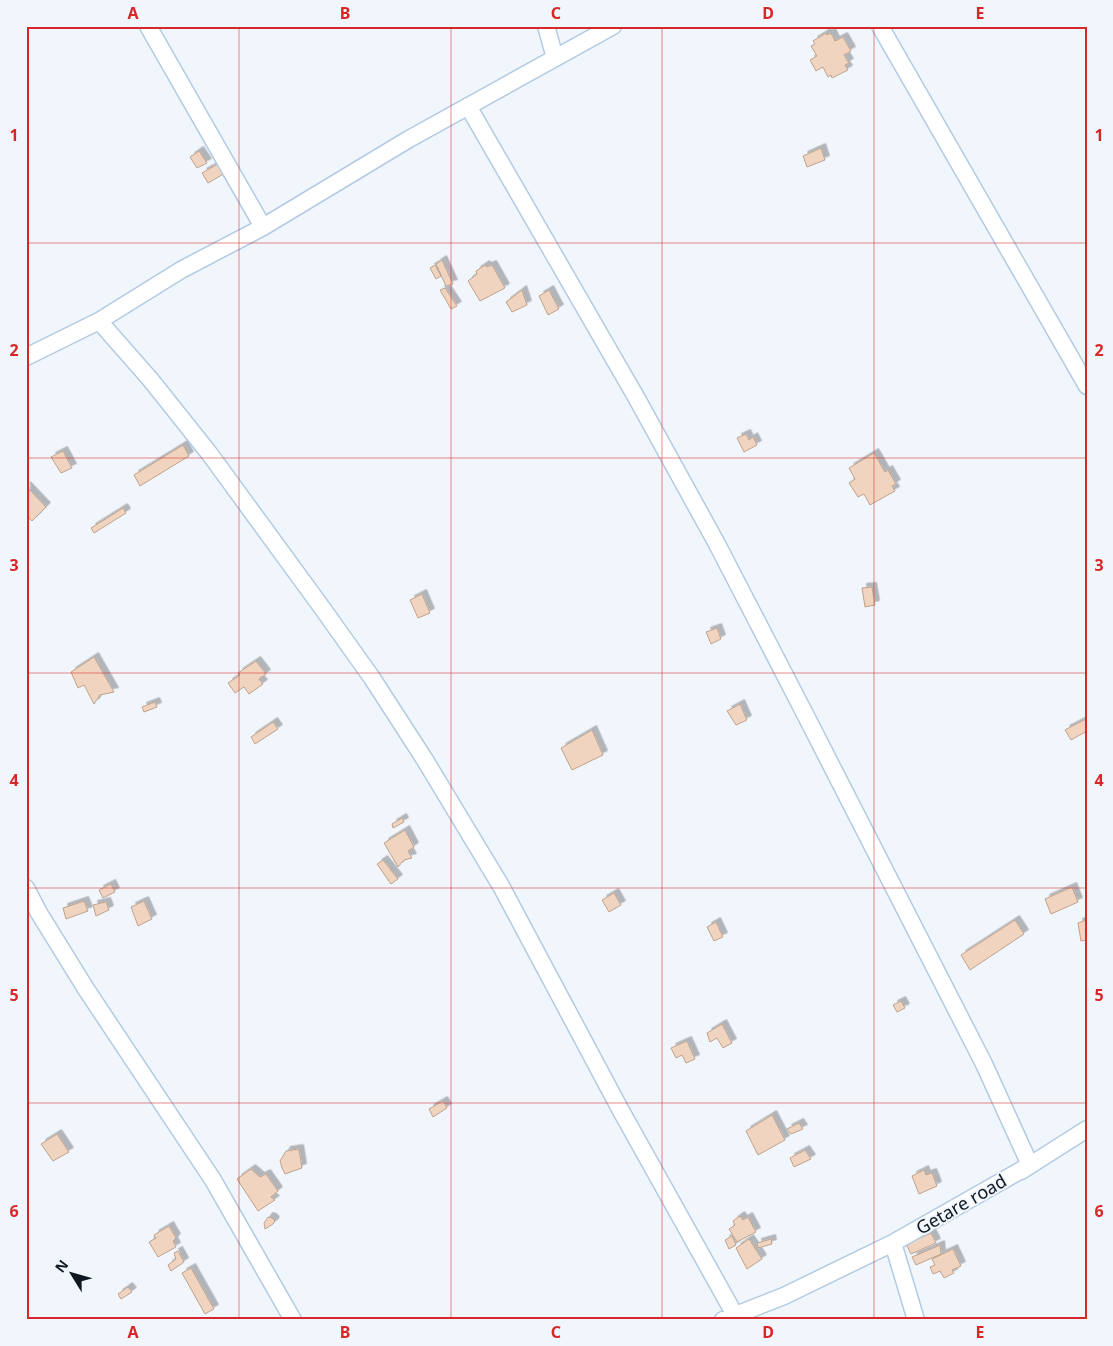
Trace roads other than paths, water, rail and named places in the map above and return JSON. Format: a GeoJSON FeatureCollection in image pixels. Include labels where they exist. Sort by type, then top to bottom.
{"type":"FeatureCollection","features":[{"type":"Feature","properties":{"kind":"street"},"geometry":{"type":"LineString","coordinates":[[148,26],[263,227]]}},
{"type":"Feature","properties":{"kind":"street"},"geometry":{"type":"LineString","coordinates":[[546,26],[555,58]]}},
{"type":"Feature","properties":{"kind":"street"},"geometry":{"type":"LineString","coordinates":[[26,356],[99,321],[181,270],[263,227],[409,139],[613,26]]}},
{"type":"Feature","properties":{"kind":"street"},"geometry":{"type":"LineString","coordinates":[[880,26],[1087,386]]}},
{"type":"Feature","properties":{"kind":"street"},"geometry":{"type":"LineString","coordinates":[[468,106],[631,388],[717,544],[980,1055],[1030,1165]]}},
{"type":"Feature","properties":{"kind":"street"},"geometry":{"type":"LineString","coordinates":[[99,321],[150,379],[209,453],[372,678],[420,752],[501,886],[729,1317],[784,1296],[893,1243],[973,1200],[1087,1129]]}},
{"type":"Feature","properties":{"kind":"street"},"geometry":{"type":"LineString","coordinates":[[26,888],[39,913],[86,988],[213,1180],[293,1320]]}},
{"type":"Feature","properties":{"kind":"street"},"geometry":{"type":"LineString","coordinates":[[893,1243],[917,1320]]}}]}
